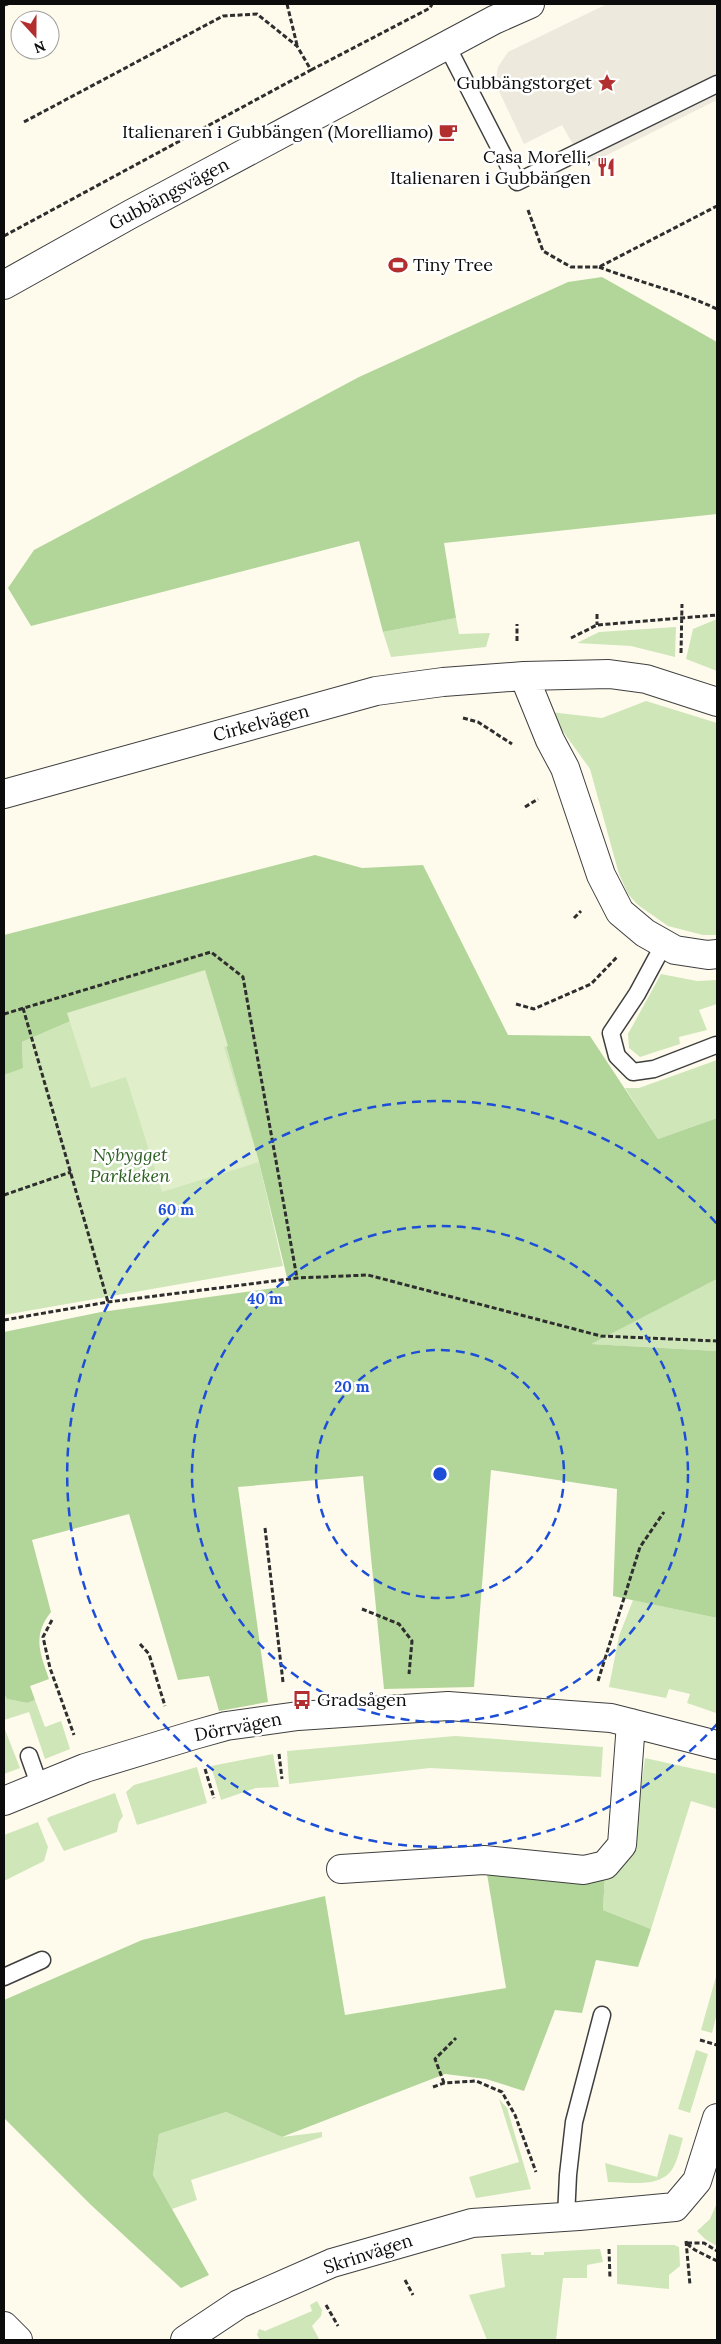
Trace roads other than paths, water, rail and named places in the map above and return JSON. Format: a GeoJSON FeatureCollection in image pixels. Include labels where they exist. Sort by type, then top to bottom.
{"type":"FeatureCollection","features":[{"type":"Feature","properties":{"kind":"street","name":"Gubbängsvägen"},"geometry":{"type":"LineString","coordinates":[[4,285],[140,209],[446,46],[490,12],[530,4]]}},
{"type":"Feature","properties":{"kind":"street","name":"Cirkelvägen"},"geometry":{"type":"LineString","coordinates":[[4,794],[376,691],[442,682],[524,676],[608,674],[646,679],[717,702]]}},
{"type":"Feature","properties":{"kind":"street"},"geometry":{"type":"LineString","coordinates":[[524,676],[550,740],[565,768],[605,882],[620,912],[645,933],[675,950],[708,955],[717,954]]}},
{"type":"Feature","properties":{"kind":"street","name":"Dörrvägen"},"geometry":{"type":"LineString","coordinates":[[4,1801],[86,1768],[176,1740],[226,1726],[288,1718],[448,1706],[592,1716],[631,1723],[717,1744]]}},
{"type":"Feature","properties":{"kind":"street"},"geometry":{"type":"LineString","coordinates":[[341,1869],[484,1860],[584,1870],[605,1865],[622,1845],[631,1723]]}},
{"type":"Feature","properties":{"kind":"street","name":"Skrinvägen"},"geometry":{"type":"LineString","coordinates":[[185,2340],[239,2304],[332,2264],[472,2223],[675,2207],[697,2182],[717,2118]]}},
{"type":"Feature","properties":{"kind":"street"},"geometry":{"type":"LineString","coordinates":[[4,2326],[18,2340]]}},
{"type":"Feature","properties":{"kind":"lane"},"geometry":{"type":"LineString","coordinates":[[446,46],[517,182],[717,84]]}},
{"type":"Feature","properties":{"kind":"lane"},"geometry":{"type":"LineString","coordinates":[[664,944],[636,994],[611,1033],[617,1056],[633,1072],[654,1068],[716,1044]]}},
{"type":"Feature","properties":{"kind":"lane"},"geometry":{"type":"LineString","coordinates":[[29,1756],[40,1786]]}},
{"type":"Feature","properties":{"kind":"lane"},"geometry":{"type":"LineString","coordinates":[[4,1977],[42,1960]]}},
{"type":"Feature","properties":{"kind":"lane"},"geometry":{"type":"LineString","coordinates":[[555,2217],[568,2175],[574,2122],[602,2015]]}},
{"type":"Feature","properties":{"kind":"place","name":"Gubbängstorget"},"geometry":{"type":"Point","coordinates":[607,83]}},
{"type":"Feature","properties":{"kind":"place","name":"Italienaren i Gubbängen (Morelliamo)"},"geometry":{"type":"Point","coordinates":[448,132]}},
{"type":"Feature","properties":{"kind":"place","name":"Casa Morelli, Italienaren i Gubbängen"},"geometry":{"type":"Point","coordinates":[606,167]}},
{"type":"Feature","properties":{"kind":"place","name":"Tiny Tree"},"geometry":{"type":"Point","coordinates":[398,265]}},
{"type":"Feature","properties":{"kind":"place","name":"Gradsågen"},"geometry":{"type":"Point","coordinates":[302,1700]}},
{"type":"Feature","properties":{"kind":"park label","name":"Nybygget Parkleken"},"geometry":{"type":"Point","coordinates":[130,1165]}}]}
